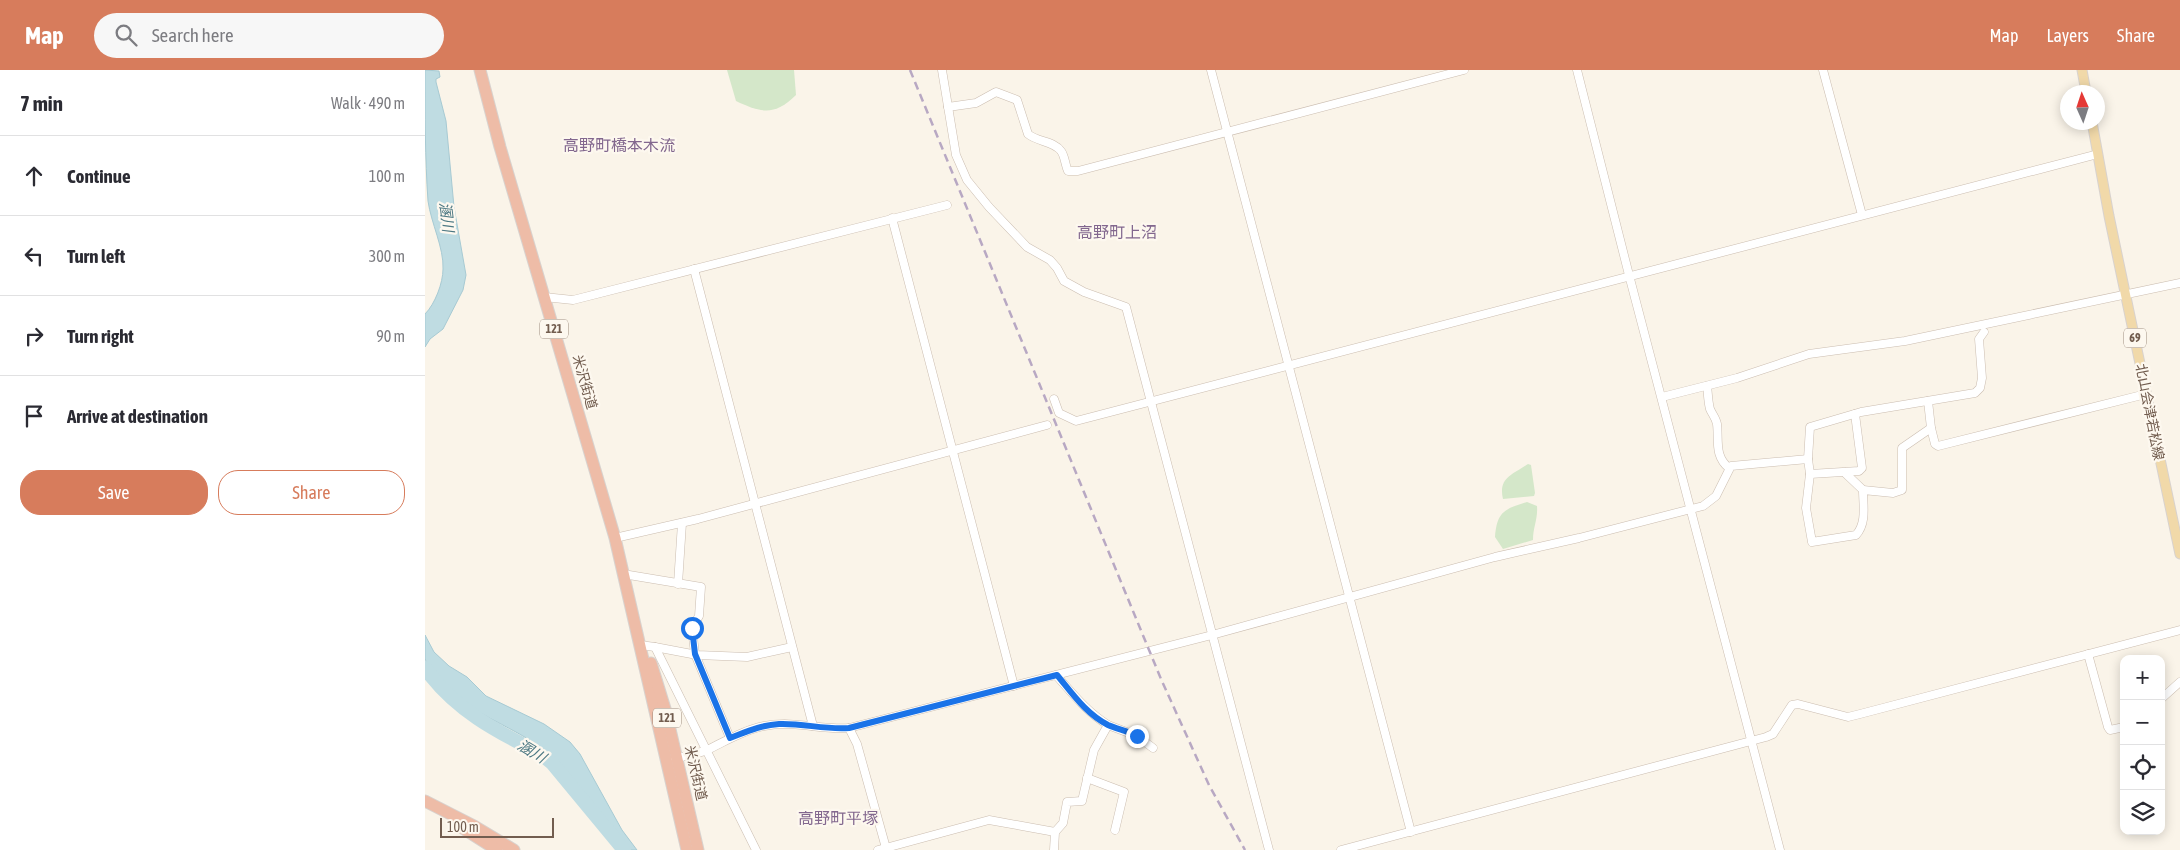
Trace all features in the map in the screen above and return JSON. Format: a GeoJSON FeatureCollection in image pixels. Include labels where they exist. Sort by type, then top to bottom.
{"type":"FeatureCollection","features":[{"type":"Feature","properties":{"kind":"highway","name":"米沢街道"},"geometry":{"type":"LineString","coordinates":[[480,70],[615,538],[627,588],[647,646],[672,759],[687,850]]}},
{"type":"Feature","properties":{"kind":"highway","name":"米沢街道"},"geometry":{"type":"LineString","coordinates":[[672,759],[698,850]]}},
{"type":"Feature","properties":{"kind":"highway"},"geometry":{"type":"LineString","coordinates":[[425,801],[474,826],[514,850]]}},
{"type":"Feature","properties":{"kind":"highway"},"geometry":{"type":"LineString","coordinates":[[425,808],[497,850]]}},
{"type":"Feature","properties":{"kind":"main road"},"geometry":{"type":"LineString","coordinates":[[2081,70],[2084,85]]}},
{"type":"Feature","properties":{"kind":"main road","name":"北山会津若松線"},"geometry":{"type":"LineString","coordinates":[[2094,130],[2180,554]]}},
{"type":"Feature","properties":{"kind":"street"},"geometry":{"type":"LineString","coordinates":[[942,70],[959,167],[967,180],[989,207],[1027,247],[1050,260],[1065,280],[1085,292],[1127,307],[1269,850]]}},
{"type":"Feature","properties":{"kind":"street"},"geometry":{"type":"LineString","coordinates":[[1211,70],[1348,598],[1411,832]]}},
{"type":"Feature","properties":{"kind":"street"},"geometry":{"type":"LineString","coordinates":[[948,107],[976,103],[996,92],[1017,100],[1028,134],[1062,151],[1068,170],[1078,171],[1464,70]]}},
{"type":"Feature","properties":{"kind":"street"},"geometry":{"type":"LineString","coordinates":[[1577,70],[1629,275],[1781,850]]}},
{"type":"Feature","properties":{"kind":"street"},"geometry":{"type":"LineString","coordinates":[[1823,70],[1862,215]]}},
{"type":"Feature","properties":{"kind":"street"},"geometry":{"type":"LineString","coordinates":[[1054,399],[1059,413],[1076,420],[2098,154]]}},
{"type":"Feature","properties":{"kind":"street"},"geometry":{"type":"LineString","coordinates":[[544,297],[573,300],[947,205]]}},
{"type":"Feature","properties":{"kind":"street"},"geometry":{"type":"LineString","coordinates":[[892,218],[1014,686]]}},
{"type":"Feature","properties":{"kind":"street"},"geometry":{"type":"LineString","coordinates":[[694,270],[813,726]]}},
{"type":"Feature","properties":{"kind":"street"},"geometry":{"type":"LineString","coordinates":[[1662,397],[1737,378],[1809,354],[1905,341],[2180,283]]}},
{"type":"Feature","properties":{"kind":"street"},"geometry":{"type":"LineString","coordinates":[[1863,490],[1864,515],[1860,530],[1856,535],[1812,542],[1806,508],[1810,474],[1808,459],[1809,427],[1855,414],[1975,393],[1981,388],[1979,339],[1984,332]]}},
{"type":"Feature","properties":{"kind":"street"},"geometry":{"type":"LineString","coordinates":[[1707,386],[1710,408],[1717,421],[1717,445],[1723,463],[1729,468]]}},
{"type":"Feature","properties":{"kind":"street"},"geometry":{"type":"LineString","coordinates":[[1928,401],[1931,428],[1935,444],[1939,446],[2146,394]]}},
{"type":"Feature","properties":{"kind":"street"},"geometry":{"type":"LineString","coordinates":[[1810,474],[1859,471],[1861,468],[1855,414]]}},
{"type":"Feature","properties":{"kind":"street"},"geometry":{"type":"LineString","coordinates":[[615,538],[755,504],[1047,425]]}},
{"type":"Feature","properties":{"kind":"street"},"geometry":{"type":"LineString","coordinates":[[1845,472],[1863,490],[1893,493],[1902,490],[1902,448],[1931,428]]}},
{"type":"Feature","properties":{"kind":"street"},"geometry":{"type":"LineString","coordinates":[[1729,468],[1737,465],[1808,459]]}},
{"type":"Feature","properties":{"kind":"street"},"geometry":{"type":"LineString","coordinates":[[672,759],[705,751],[751,729],[771,725],[798,724],[832,729],[849,728],[1212,635],[1495,557],[1579,538],[1703,506],[1716,496],[1724,484],[1729,468]]}},
{"type":"Feature","properties":{"kind":"street"},"geometry":{"type":"LineString","coordinates":[[678,584],[682,523]]}},
{"type":"Feature","properties":{"kind":"street"},"geometry":{"type":"LineString","coordinates":[[623,574],[701,588],[699,616],[692,628],[695,654],[730,738]]}},
{"type":"Feature","properties":{"kind":"street"},"geometry":{"type":"LineString","coordinates":[[1341,850],[1752,741],[1773,734],[1792,705],[1798,704],[1850,716],[2180,630]]}},
{"type":"Feature","properties":{"kind":"street"},"geometry":{"type":"LineString","coordinates":[[647,646],[695,654],[747,657],[792,647]]}},
{"type":"Feature","properties":{"kind":"street"},"geometry":{"type":"LineString","coordinates":[[647,646],[705,751],[755,850]]}},
{"type":"Feature","properties":{"kind":"street"},"geometry":{"type":"LineString","coordinates":[[2088,654],[2108,727],[2110,730],[2120,729]]}},
{"type":"Feature","properties":{"kind":"street"},"geometry":{"type":"LineString","coordinates":[[1057,675],[1082,706],[1094,716],[1108,725],[1137,736],[1146,745],[1153,748]]}},
{"type":"Feature","properties":{"kind":"street"},"geometry":{"type":"LineString","coordinates":[[2165,695],[2180,682]]}},
{"type":"Feature","properties":{"kind":"street"},"geometry":{"type":"LineString","coordinates":[[1057,849],[1055,832],[1063,823],[1067,802],[1082,800],[1094,750],[1108,725]]}},
{"type":"Feature","properties":{"kind":"street"},"geometry":{"type":"LineString","coordinates":[[849,728],[857,744],[882,849],[989,820],[1055,832]]}},
{"type":"Feature","properties":{"kind":"street"},"geometry":{"type":"LineString","coordinates":[[1087,778],[1124,792],[1115,830]]}},
{"type":"Feature","properties":{"kind":"green space"},"geometry":{"type":"Polygon","coordinates":[[[727,70],[794,70],[796,95],[788,102],[774,109],[760,110],[753,108],[736,101],[727,70]]]}},
{"type":"Feature","properties":{"kind":"green space"},"geometry":{"type":"Polygon","coordinates":[[[1528,464],[1531,465],[1534,496],[1503,499],[1504,482],[1512,474],[1528,464]]]}},
{"type":"Feature","properties":{"kind":"green space"},"geometry":{"type":"Polygon","coordinates":[[[1527,502],[1537,506],[1533,540],[1503,549],[1495,537],[1500,517],[1507,510],[1527,502]]]}},
{"type":"Feature","properties":{"kind":"water"},"geometry":{"type":"Polygon","coordinates":[[[425,70],[439,71],[440,77],[436,79],[436,82],[446,121],[454,207],[466,275],[463,290],[443,329],[430,339],[425,347],[425,314],[438,293],[442,281],[443,261],[428,201],[425,70]]]}},
{"type":"Feature","properties":{"kind":"water"},"geometry":{"type":"Polygon","coordinates":[[[425,635],[434,652],[449,666],[467,677],[486,696],[544,724],[570,742],[580,754],[622,830],[637,850],[622,850],[574,781],[556,760],[542,748],[477,711],[447,689],[426,662],[425,635]]]}},
{"type":"Feature","properties":{"kind":"waterway","name":"溷川"},"geometry":{"type":"LineString","coordinates":[[425,668],[449,696],[463,708],[492,728],[541,754],[552,763],[624,850]]}},
{"type":"Feature","properties":{"kind":"railway"},"geometry":{"type":"LineString","coordinates":[[910,70],[1161,679],[1209,785],[1245,850]]}},
{"type":"Feature","properties":{"kind":"district","name":"高野町橋本木流"},"geometry":{"type":"Point","coordinates":[619,145]}},
{"type":"Feature","properties":{"kind":"district","name":"高野町上沼"},"geometry":{"type":"Point","coordinates":[1117,232]}},
{"type":"Feature","properties":{"kind":"district","name":"高野町平塚"},"geometry":{"type":"Point","coordinates":[838,818]}},
{"type":"Feature","properties":{"kind":"route"},"geometry":{"type":"LineString","coordinates":[[692,628],[695,654],[730,738],[751,729],[778,724],[798,724],[832,729],[849,728],[1057,675],[1082,706],[1094,716],[1108,725],[1137,736]]}}]}
